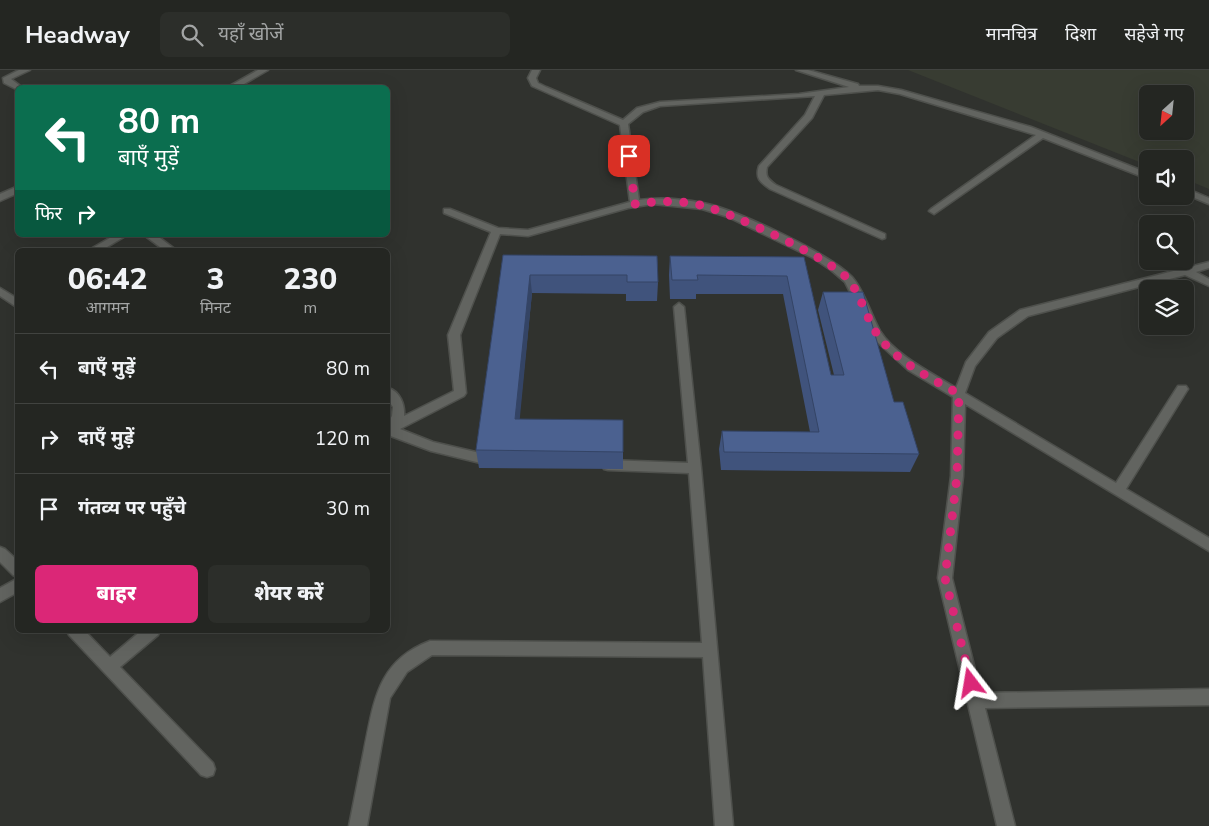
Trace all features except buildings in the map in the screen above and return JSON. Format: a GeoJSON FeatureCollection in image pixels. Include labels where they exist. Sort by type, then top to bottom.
{"type":"FeatureCollection","features":[{"type":"Feature","properties":{"kind":"street"},"geometry":{"type":"LineString","coordinates":[[15,86],[7,82],[7,78],[26,70]]}},
{"type":"Feature","properties":{"kind":"street"},"geometry":{"type":"LineString","coordinates":[[236,85],[264,70]]}},
{"type":"Feature","properties":{"kind":"street"},"geometry":{"type":"LineString","coordinates":[[536,70],[532,78],[535,84],[543,89],[624,124]]}},
{"type":"Feature","properties":{"kind":"street"},"geometry":{"type":"LineString","coordinates":[[800,70],[862,88],[901,92],[990,117],[1139,173]]}},
{"type":"Feature","properties":{"kind":"street"},"geometry":{"type":"LineString","coordinates":[[635,204],[624,124],[631,115],[642,108],[660,104],[820,94],[862,88]]}},
{"type":"Feature","properties":{"kind":"street"},"geometry":{"type":"LineString","coordinates":[[820,94],[809,116],[763,166],[762,180],[773,187],[882,236]]}},
{"type":"Feature","properties":{"kind":"street"},"geometry":{"type":"LineString","coordinates":[[934,211],[1042,135]]}},
{"type":"Feature","properties":{"kind":"street"},"geometry":{"type":"LineString","coordinates":[[0,198],[15,190]]}},
{"type":"Feature","properties":{"kind":"street"},"geometry":{"type":"LineString","coordinates":[[1194,195],[1209,201]]}},
{"type":"Feature","properties":{"kind":"street"},"geometry":{"type":"LineString","coordinates":[[446,211],[496,231],[511,233],[528,232],[635,204],[653,202],[703,206],[731,215],[817,256],[835,268],[849,280],[877,335],[912,367],[1209,545]]}},
{"type":"Feature","properties":{"kind":"street"},"geometry":{"type":"LineString","coordinates":[[390,429],[460,393],[454,335],[496,231]]}},
{"type":"Feature","properties":{"kind":"street"},"geometry":{"type":"LineString","coordinates":[[98,248],[118,237]]}},
{"type":"Feature","properties":{"kind":"street"},"geometry":{"type":"LineString","coordinates":[[151,237],[168,248]]}},
{"type":"Feature","properties":{"kind":"street"},"geometry":{"type":"LineString","coordinates":[[1194,268],[1209,265]]}},
{"type":"Feature","properties":{"kind":"street"},"geometry":{"type":"LineString","coordinates":[[1006,826],[945,578],[957,476],[959,394],[970,365],[992,335],[1024,313],[1184,270],[1209,283]]}},
{"type":"Feature","properties":{"kind":"street"},"geometry":{"type":"LineString","coordinates":[[680,308],[724,826]]}},
{"type":"Feature","properties":{"kind":"street"},"geometry":{"type":"LineString","coordinates":[[1118,490],[1182,389]]}},
{"type":"Feature","properties":{"kind":"street"},"geometry":{"type":"LineString","coordinates":[[390,395],[399,406],[398,417],[390,427]]}},
{"type":"Feature","properties":{"kind":"street"},"geometry":{"type":"LineString","coordinates":[[390,431],[440,448],[487,460],[507,461]]}},
{"type":"Feature","properties":{"kind":"street"},"geometry":{"type":"LineString","coordinates":[[596,464],[695,468]]}},
{"type":"Feature","properties":{"kind":"street"},"geometry":{"type":"LineString","coordinates":[[0,553],[15,569]]}},
{"type":"Feature","properties":{"kind":"street"},"geometry":{"type":"LineString","coordinates":[[0,596],[15,586]]}},
{"type":"Feature","properties":{"kind":"street"},"geometry":{"type":"LineString","coordinates":[[77,633],[207,769]]}},
{"type":"Feature","properties":{"kind":"street"},"geometry":{"type":"LineString","coordinates":[[109,667],[149,633]]}},
{"type":"Feature","properties":{"kind":"street"},"geometry":{"type":"LineString","coordinates":[[358,826],[383,696],[392,678],[406,661],[430,648],[709,650]]}},
{"type":"Feature","properties":{"kind":"street"},"geometry":{"type":"LineString","coordinates":[[975,701],[1209,697]]}},
{"type":"Feature","properties":{"kind":"shaded area"},"geometry":{"type":"Polygon","coordinates":[[[908,70],[1209,70],[1209,189],[1194,183],[1194,150],[1139,150],[1139,162],[908,70]]]}},
{"type":"Feature","properties":{"kind":"route"},"geometry":{"type":"LineString","coordinates":[[629,156],[635,204],[678,202],[703,206],[731,215],[817,256],[849,280],[877,335],[896,354],[912,367],[959,394],[957,476],[945,578],[971,683]]}}]}
